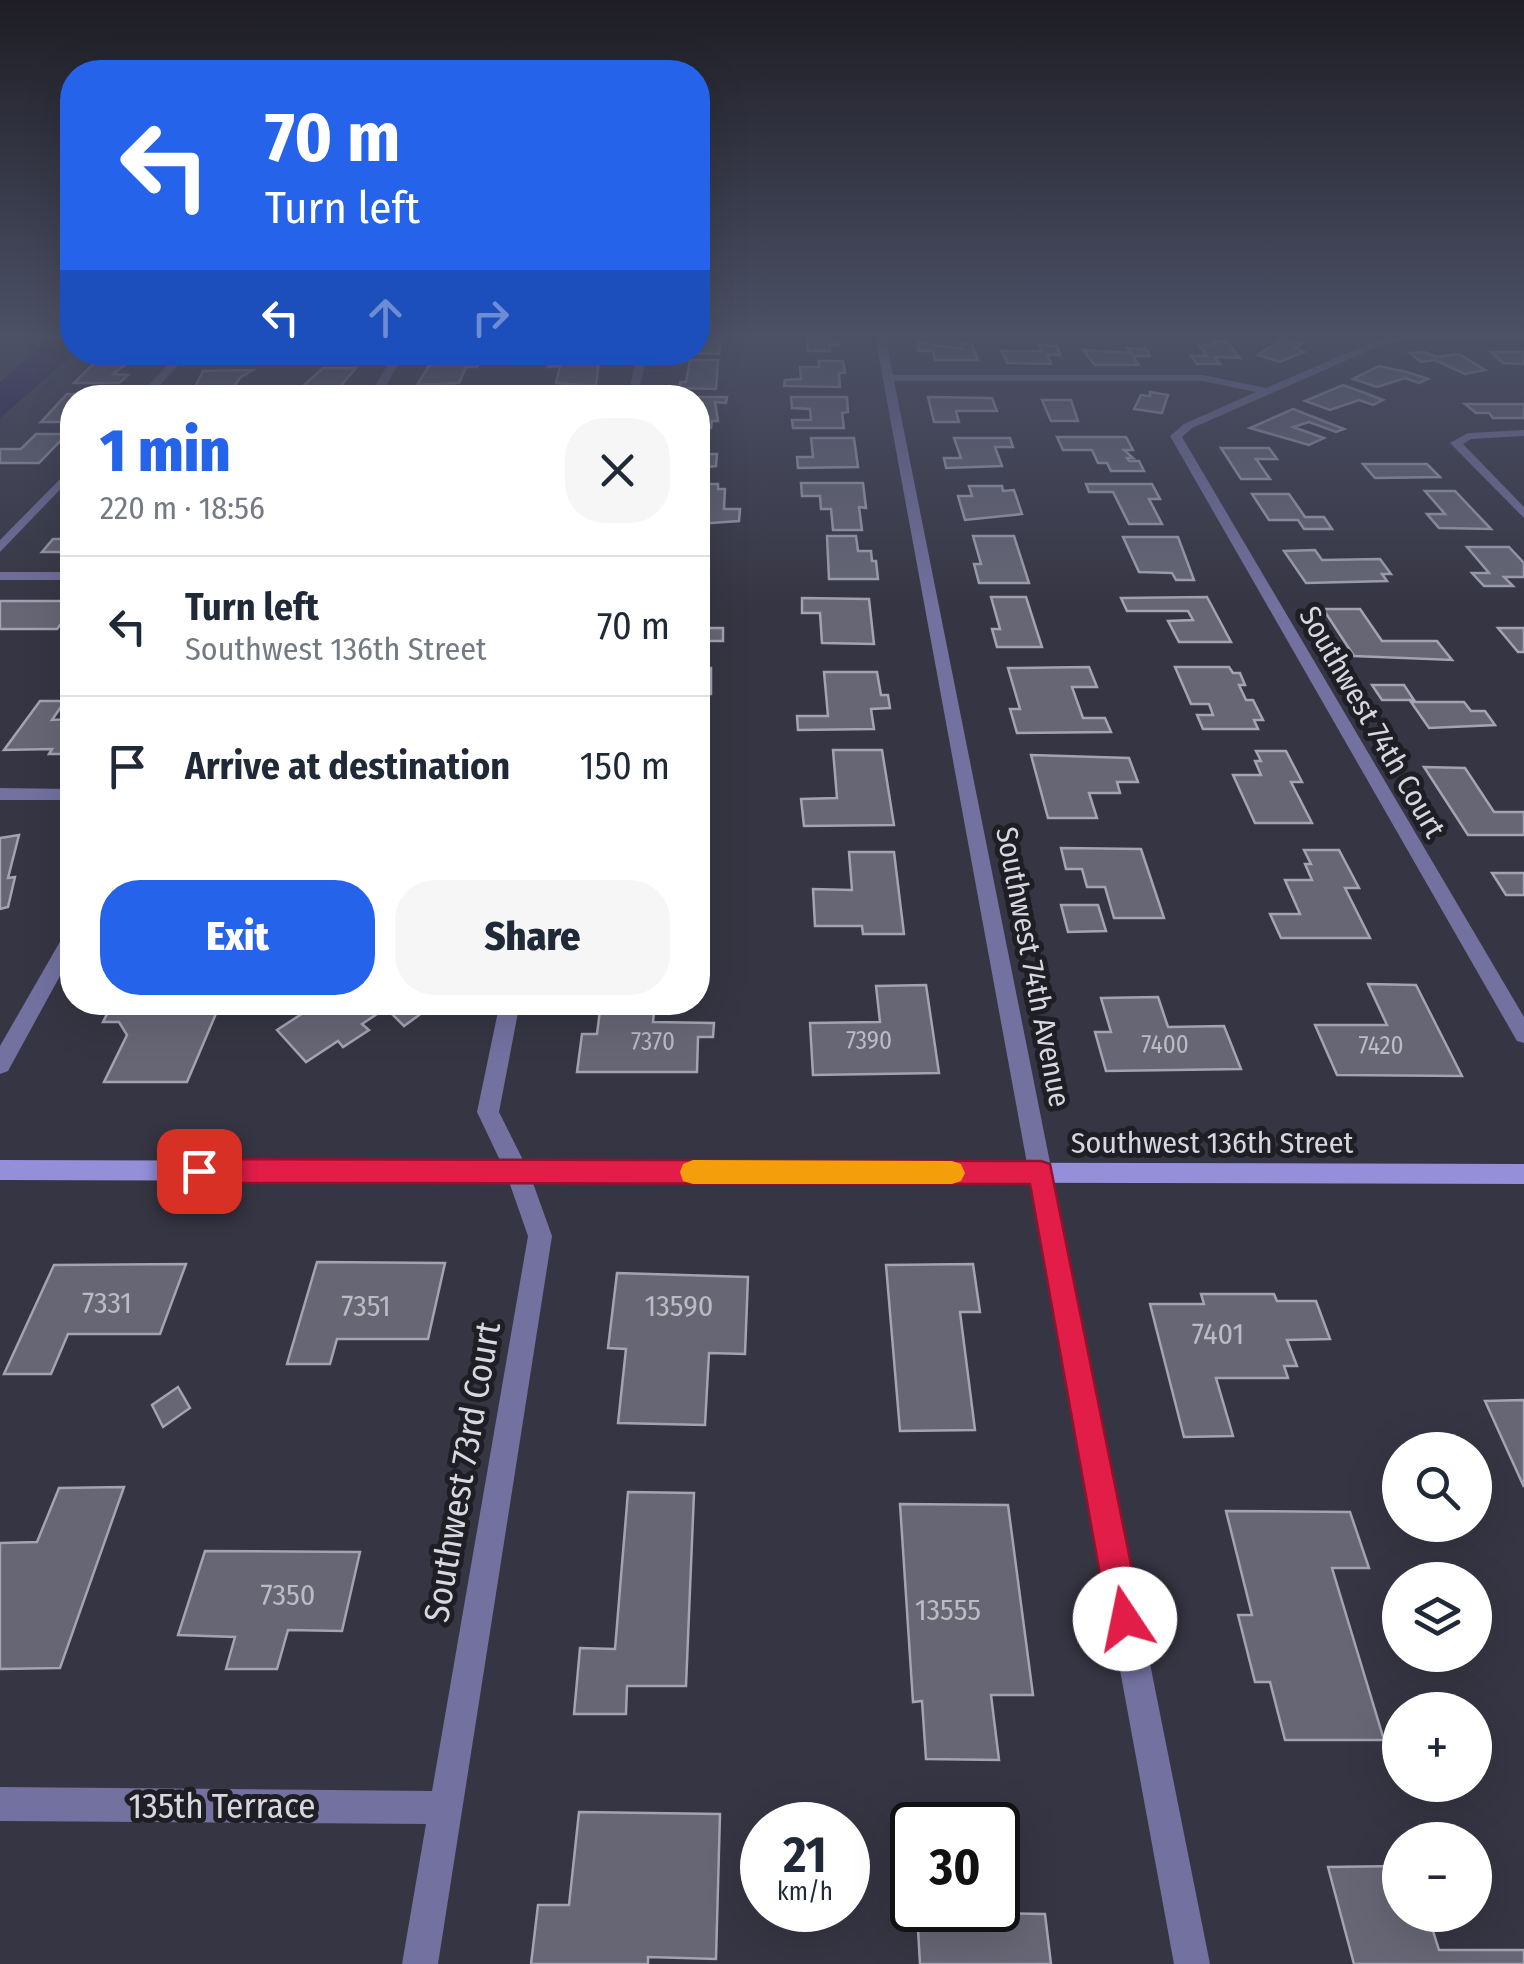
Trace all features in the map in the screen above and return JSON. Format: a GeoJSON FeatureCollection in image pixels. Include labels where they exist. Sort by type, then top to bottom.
{"type":"FeatureCollection","features":[{"type":"Feature","properties":{"kind":"street","name":"Southwest 74th Avenue"},"geometry":{"type":"LineString","coordinates":[[898,428],[1192,1964]]}},
{"type":"Feature","properties":{"kind":"street","name":"Southwest 74th Court"},"geometry":{"type":"LineString","coordinates":[[1186,428],[1176,436],[1524,1035]]}},
{"type":"Feature","properties":{"kind":"street"},"geometry":{"type":"LineString","coordinates":[[1524,433],[1479,434],[1458,440],[1458,447],[1524,514]]}},
{"type":"Feature","properties":{"kind":"street"},"geometry":{"type":"LineString","coordinates":[[0,548],[60,484]]}},
{"type":"Feature","properties":{"kind":"street"},"geometry":{"type":"LineString","coordinates":[[0,576],[60,576]]}},
{"type":"Feature","properties":{"kind":"street"},"geometry":{"type":"LineString","coordinates":[[0,794],[60,794]]}},
{"type":"Feature","properties":{"kind":"street"},"geometry":{"type":"LineString","coordinates":[[0,1065],[60,959]]}},
{"type":"Feature","properties":{"kind":"street","name":"Southwest 73rd Court"},"geometry":{"type":"LineString","coordinates":[[420,1964],[540,1236],[517,1172],[488,1112],[507,1015]]}},
{"type":"Feature","properties":{"kind":"street","name":"Southwest 136th Street"},"geometry":{"type":"LineString","coordinates":[[0,1170],[1524,1174]]}},
{"type":"Feature","properties":{"kind":"street","name":"135th Terrace"},"geometry":{"type":"LineString","coordinates":[[0,1804],[444,1808]]}},
{"type":"Feature","properties":{"kind":"building"},"geometry":{"type":"Polygon","coordinates":[[[1250,428],[1295,428],[1324,438],[1309,445],[1250,428]]]}},
{"type":"Feature","properties":{"kind":"building"},"geometry":{"type":"Polygon","coordinates":[[[36,434],[60,434],[60,441],[39,463],[0,463],[0,449],[21,449],[36,434]]]}},
{"type":"Feature","properties":{"kind":"building"},"geometry":{"type":"Polygon","coordinates":[[[1057,437],[1126,437],[1133,450],[1124,450],[1133,458],[1127,458],[1139,461],[1144,471],[1111,471],[1107,463],[1098,463],[1092,450],[1063,450],[1057,437]]]}},
{"type":"Feature","properties":{"kind":"building"},"geometry":{"type":"Polygon","coordinates":[[[811,438],[854,438],[858,467],[798,468],[797,457],[813,457],[811,438]]]}},
{"type":"Feature","properties":{"kind":"building"},"geometry":{"type":"Polygon","coordinates":[[[954,438],[1010,438],[1013,447],[995,447],[1002,466],[946,468],[944,458],[961,458],[954,438]]]}},
{"type":"Feature","properties":{"kind":"building"},"geometry":{"type":"Polygon","coordinates":[[[1221,448],[1269,448],[1277,459],[1256,459],[1270,479],[1241,479],[1221,448]]]}},
{"type":"Feature","properties":{"kind":"building"},"geometry":{"type":"Polygon","coordinates":[[[710,454],[717,454],[716,466],[710,467],[710,454]]]}},
{"type":"Feature","properties":{"kind":"building"},"geometry":{"type":"Polygon","coordinates":[[[1363,464],[1427,464],[1440,477],[1375,478],[1363,464]]]}},
{"type":"Feature","properties":{"kind":"building"},"geometry":{"type":"Polygon","coordinates":[[[801,483],[863,483],[866,508],[859,507],[862,530],[833,530],[831,509],[821,509],[820,496],[802,496],[801,483]]]}},
{"type":"Feature","properties":{"kind":"building"},"geometry":{"type":"Polygon","coordinates":[[[710,484],[725,489],[724,509],[740,509],[739,521],[710,523],[710,484]]]}},
{"type":"Feature","properties":{"kind":"building"},"geometry":{"type":"Polygon","coordinates":[[[1086,484],[1152,484],[1160,499],[1149,499],[1162,524],[1129,524],[1113,492],[1089,492],[1086,484]]]}},
{"type":"Feature","properties":{"kind":"building"},"geometry":{"type":"Polygon","coordinates":[[[969,486],[1014,490],[1022,514],[965,520],[958,496],[972,496],[969,486]]]}},
{"type":"Feature","properties":{"kind":"building"},"geometry":{"type":"Polygon","coordinates":[[[1425,491],[1455,491],[1491,529],[1439,528],[1427,514],[1445,514],[1425,491]]]}},
{"type":"Feature","properties":{"kind":"building"},"geometry":{"type":"Polygon","coordinates":[[[1252,494],[1289,494],[1305,517],[1324,517],[1332,529],[1304,529],[1298,520],[1269,520],[1252,494]]]}},
{"type":"Feature","properties":{"kind":"building"},"geometry":{"type":"Polygon","coordinates":[[[827,536],[856,536],[858,551],[871,551],[878,579],[829,579],[827,536]]]}},
{"type":"Feature","properties":{"kind":"building"},"geometry":{"type":"Polygon","coordinates":[[[973,536],[1014,536],[1029,583],[979,583],[974,564],[981,564],[973,536]]]}},
{"type":"Feature","properties":{"kind":"building"},"geometry":{"type":"Polygon","coordinates":[[[1123,537],[1178,537],[1194,580],[1176,580],[1172,573],[1139,572],[1123,537]]]}},
{"type":"Feature","properties":{"kind":"building"},"geometry":{"type":"Polygon","coordinates":[[[53,539],[60,539],[60,552],[42,552],[53,539]]]}},
{"type":"Feature","properties":{"kind":"building"},"geometry":{"type":"Polygon","coordinates":[[[1467,547],[1509,547],[1524,563],[1524,577],[1504,577],[1513,586],[1484,586],[1472,573],[1489,573],[1467,547]]]}},
{"type":"Feature","properties":{"kind":"building"},"geometry":{"type":"Polygon","coordinates":[[[1315,550],[1322,560],[1380,559],[1391,574],[1382,574],[1387,581],[1306,583],[1284,551],[1315,550]]]}},
{"type":"Feature","properties":{"kind":"building"},"geometry":{"type":"Polygon","coordinates":[[[991,597],[1026,597],[1042,647],[997,647],[992,629],[1000,629],[991,597]]]}},
{"type":"Feature","properties":{"kind":"building"},"geometry":{"type":"Polygon","coordinates":[[[1207,597],[1231,642],[1179,642],[1168,621],[1193,620],[1188,611],[1127,611],[1121,598],[1207,597]]]}},
{"type":"Feature","properties":{"kind":"building"},"geometry":{"type":"Polygon","coordinates":[[[802,598],[869,599],[874,644],[822,643],[820,613],[802,613],[802,598]]]}},
{"type":"Feature","properties":{"kind":"building"},"geometry":{"type":"Polygon","coordinates":[[[0,601],[60,601],[57,629],[0,629],[0,601]]]}},
{"type":"Feature","properties":{"kind":"building"},"geometry":{"type":"Polygon","coordinates":[[[1323,609],[1360,609],[1382,641],[1437,641],[1452,660],[1354,656],[1323,609]]]}},
{"type":"Feature","properties":{"kind":"building"},"geometry":{"type":"Polygon","coordinates":[[[710,628],[723,628],[723,641],[710,641],[710,628]]]}},
{"type":"Feature","properties":{"kind":"building"},"geometry":{"type":"Polygon","coordinates":[[[1498,628],[1524,628],[1524,652],[1518,652],[1498,628]]]}},
{"type":"Feature","properties":{"kind":"building"},"geometry":{"type":"Polygon","coordinates":[[[1089,667],[1097,687],[1072,687],[1083,718],[1105,718],[1111,732],[1017,733],[1010,709],[1020,709],[1008,668],[1089,667]]]}},
{"type":"Feature","properties":{"kind":"building"},"geometry":{"type":"Polygon","coordinates":[[[1175,667],[1229,667],[1233,673],[1240,673],[1245,685],[1239,685],[1246,700],[1253,700],[1263,720],[1254,720],[1258,729],[1203,729],[1197,715],[1213,715],[1209,704],[1191,704],[1175,667]]]}},
{"type":"Feature","properties":{"kind":"building"},"geometry":{"type":"Polygon","coordinates":[[[824,672],[877,672],[881,695],[888,695],[890,708],[871,709],[874,729],[798,730],[797,716],[828,716],[824,672]]]}},
{"type":"Feature","properties":{"kind":"building"},"geometry":{"type":"Polygon","coordinates":[[[1372,685],[1404,685],[1414,700],[1382,700],[1372,685]]]}},
{"type":"Feature","properties":{"kind":"building"},"geometry":{"type":"Polygon","coordinates":[[[40,701],[60,701],[52,720],[60,720],[60,754],[49,754],[52,749],[4,750],[40,701]]]}},
{"type":"Feature","properties":{"kind":"building"},"geometry":{"type":"Polygon","coordinates":[[[1411,702],[1464,702],[1471,711],[1485,711],[1495,725],[1429,728],[1411,702]]]}},
{"type":"Feature","properties":{"kind":"building"},"geometry":{"type":"Polygon","coordinates":[[[833,750],[882,750],[894,825],[804,826],[801,799],[837,798],[833,750]]]}},
{"type":"Feature","properties":{"kind":"building"},"geometry":{"type":"Polygon","coordinates":[[[1256,751],[1286,751],[1302,782],[1291,782],[1312,823],[1255,823],[1233,775],[1261,775],[1255,761],[1261,761],[1256,751]]]}},
{"type":"Feature","properties":{"kind":"building"},"geometry":{"type":"Polygon","coordinates":[[[1031,755],[1129,758],[1138,782],[1117,782],[1120,793],[1089,793],[1097,818],[1048,818],[1031,755]]]}},
{"type":"Feature","properties":{"kind":"building"},"geometry":{"type":"Polygon","coordinates":[[[1424,767],[1465,768],[1494,812],[1524,812],[1524,835],[1468,835],[1424,767]]]}},
{"type":"Feature","properties":{"kind":"building"},"geometry":{"type":"Polygon","coordinates":[[[19,835],[8,878],[15,877],[8,907],[0,909],[0,838],[19,835]]]}},
{"type":"Feature","properties":{"kind":"building"},"geometry":{"type":"Polygon","coordinates":[[[1061,848],[1141,849],[1164,918],[1114,918],[1105,887],[1087,887],[1082,869],[1066,869],[1061,848]]]}},
{"type":"Feature","properties":{"kind":"building"},"geometry":{"type":"Polygon","coordinates":[[[1304,850],[1339,850],[1359,888],[1345,888],[1370,938],[1281,938],[1270,914],[1300,914],[1285,880],[1312,880],[1305,864],[1311,864],[1304,850]]]}},
{"type":"Feature","properties":{"kind":"building"},"geometry":{"type":"Polygon","coordinates":[[[849,852],[894,852],[904,934],[863,934],[862,926],[815,926],[813,889],[852,890],[849,852]]]}},
{"type":"Feature","properties":{"kind":"building"},"geometry":{"type":"Polygon","coordinates":[[[1492,873],[1524,873],[1524,895],[1506,895],[1492,873]]]}},
{"type":"Feature","properties":{"kind":"building"},"geometry":{"type":"Polygon","coordinates":[[[1061,905],[1098,905],[1106,931],[1068,932],[1061,905]]]}},
{"type":"Feature","properties":{"kind":"building"},"geometry":{"type":"Polygon","coordinates":[[[1368,984],[1416,985],[1462,1076],[1337,1075],[1315,1025],[1387,1025],[1368,984]]]}},
{"type":"Feature","properties":{"kind":"building"},"geometry":{"type":"Polygon","coordinates":[[[926,985],[939,1073],[813,1075],[810,1023],[880,1022],[876,986],[926,985]]]}},
{"type":"Feature","properties":{"kind":"building"},"geometry":{"type":"Polygon","coordinates":[[[1158,997],[1168,1027],[1224,1026],[1241,1069],[1106,1071],[1095,1032],[1111,1032],[1101,998],[1158,997]]]}},
{"type":"Feature","properties":{"kind":"building"},"geometry":{"type":"Polygon","coordinates":[[[106,1015],[215,1015],[187,1082],[104,1082],[127,1035],[119,1022],[103,1022],[106,1015]]]}},
{"type":"Feature","properties":{"kind":"building"},"geometry":{"type":"Polygon","coordinates":[[[300,1015],[376,1015],[362,1024],[369,1030],[343,1047],[338,1041],[306,1062],[277,1030],[300,1015]]]}},
{"type":"Feature","properties":{"kind":"building"},"geometry":{"type":"Polygon","coordinates":[[[393,1015],[419,1015],[404,1026],[393,1015]]]}},
{"type":"Feature","properties":{"kind":"building"},"geometry":{"type":"Polygon","coordinates":[[[599,1015],[654,1015],[653,1022],[714,1023],[713,1037],[698,1037],[697,1072],[577,1072],[582,1034],[597,1034],[599,1015]]]}},
{"type":"Feature","properties":{"kind":"building"},"geometry":{"type":"Polygon","coordinates":[[[317,1262],[445,1263],[428,1339],[337,1339],[330,1364],[287,1364],[317,1262]]]}},
{"type":"Feature","properties":{"kind":"building"},"geometry":{"type":"Polygon","coordinates":[[[186,1264],[160,1334],[68,1334],[51,1374],[4,1374],[54,1265],[186,1264]]]}},
{"type":"Feature","properties":{"kind":"building"},"geometry":{"type":"Polygon","coordinates":[[[973,1264],[980,1312],[960,1312],[975,1430],[900,1431],[886,1265],[973,1264]]]}},
{"type":"Feature","properties":{"kind":"building"},"geometry":{"type":"Polygon","coordinates":[[[617,1273],[748,1277],[745,1354],[709,1353],[705,1425],[618,1423],[626,1349],[608,1348],[617,1273]]]}},
{"type":"Feature","properties":{"kind":"building"},"geometry":{"type":"Polygon","coordinates":[[[1201,1294],[1274,1294],[1277,1301],[1316,1301],[1330,1339],[1287,1340],[1297,1366],[1284,1366],[1288,1378],[1216,1378],[1233,1436],[1184,1437],[1150,1304],[1204,1304],[1201,1294]]]}},
{"type":"Feature","properties":{"kind":"building"},"geometry":{"type":"Polygon","coordinates":[[[178,1387],[190,1408],[163,1427],[152,1405],[178,1387]]]}},
{"type":"Feature","properties":{"kind":"building"},"geometry":{"type":"Polygon","coordinates":[[[1524,1400],[1524,1487],[1485,1401],[1524,1400]]]}},
{"type":"Feature","properties":{"kind":"building"},"geometry":{"type":"Polygon","coordinates":[[[124,1487],[60,1668],[0,1669],[0,1543],[37,1542],[59,1488],[124,1487]]]}},
{"type":"Feature","properties":{"kind":"building"},"geometry":{"type":"Polygon","coordinates":[[[628,1492],[694,1493],[686,1686],[627,1686],[626,1714],[574,1714],[580,1648],[615,1649],[628,1492]]]}},
{"type":"Feature","properties":{"kind":"building"},"geometry":{"type":"Polygon","coordinates":[[[900,1504],[1008,1505],[1033,1695],[991,1695],[999,1760],[926,1759],[922,1701],[913,1702],[900,1504]]]}},
{"type":"Feature","properties":{"kind":"building"},"geometry":{"type":"Polygon","coordinates":[[[1226,1511],[1350,1512],[1369,1568],[1332,1568],[1382,1740],[1285,1740],[1270,1682],[1255,1682],[1238,1615],[1252,1615],[1226,1511]]]}},
{"type":"Feature","properties":{"kind":"building"},"geometry":{"type":"Polygon","coordinates":[[[205,1551],[360,1552],[342,1631],[288,1630],[277,1669],[226,1669],[235,1637],[178,1635],[205,1551]]]}},
{"type":"Feature","properties":{"kind":"building"},"geometry":{"type":"Polygon","coordinates":[[[579,1812],[720,1814],[716,1959],[648,1957],[648,1964],[531,1964],[538,1905],[569,1905],[579,1812]]]}},
{"type":"Feature","properties":{"kind":"building"},"geometry":{"type":"Polygon","coordinates":[[[1382,1866],[1382,1932],[1433,1932],[1439,1950],[1524,1950],[1524,1964],[1354,1964],[1328,1867],[1382,1866]]]}},
{"type":"Feature","properties":{"kind":"building"},"geometry":{"type":"Polygon","coordinates":[[[1020,1914],[1045,1914],[1051,1964],[920,1964],[918,1932],[1020,1932],[1020,1914]]]}},
{"type":"Feature","properties":{"kind":"slow traffic"},"geometry":{"type":"LineString","coordinates":[[693,1172],[952,1173]]}},
{"type":"Feature","properties":{"kind":"route"},"geometry":{"type":"LineString","coordinates":[[199,1171],[1041,1173],[1125,1619]]}}]}
